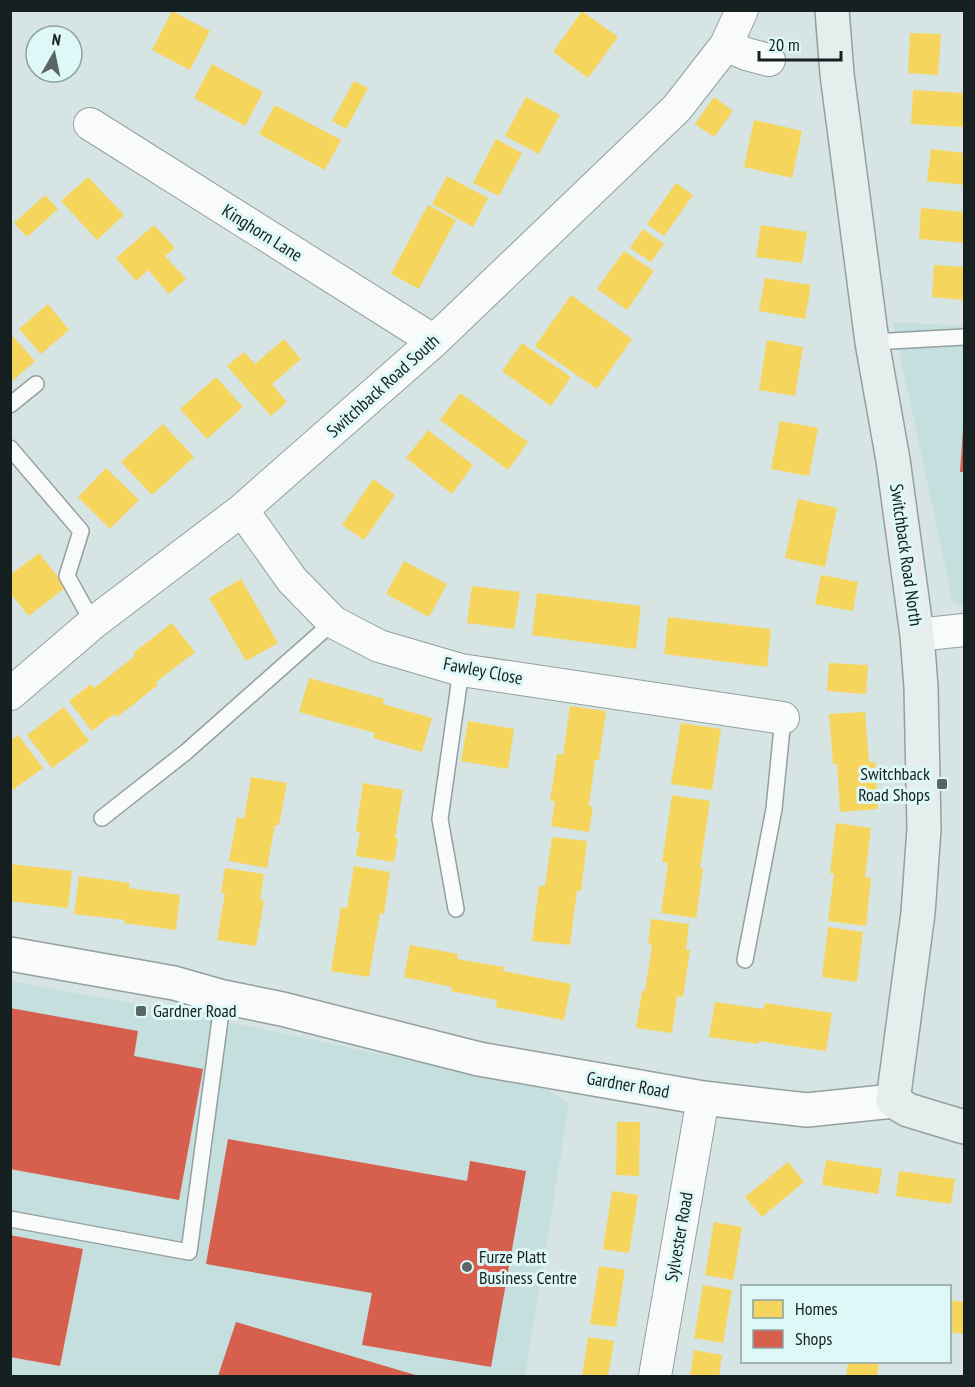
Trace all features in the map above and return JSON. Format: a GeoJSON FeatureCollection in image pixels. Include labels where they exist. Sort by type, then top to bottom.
{"type":"FeatureCollection","features":[{"type":"Feature","properties":{"kind":"main road","name":"Switchback Road North"},"geometry":{"type":"LineString","coordinates":[[832,10],[837,74],[872,342],[893,460],[917,635],[921,687],[924,829],[918,913],[893,1101]]}},
{"type":"Feature","properties":{"kind":"main road"},"geometry":{"type":"LineString","coordinates":[[893,1101],[908,1110],[964,1127]]}},
{"type":"Feature","properties":{"kind":"street","name":"Switchback Road South"},"geometry":{"type":"LineString","coordinates":[[10,694],[93,622],[242,510],[434,342],[678,108],[726,45],[742,10]]}},
{"type":"Feature","properties":{"kind":"street"},"geometry":{"type":"LineString","coordinates":[[726,45],[746,54],[769,60]]}},
{"type":"Feature","properties":{"kind":"street","name":"Kinghorn Lane"},"geometry":{"type":"LineString","coordinates":[[90,124],[434,342]]}},
{"type":"Feature","properties":{"kind":"street","name":"Fawley Close"},"geometry":{"type":"LineString","coordinates":[[242,510],[292,580],[333,622],[380,646],[461,670],[783,718]]}},
{"type":"Feature","properties":{"kind":"street"},"geometry":{"type":"LineString","coordinates":[[917,635],[964,630]]}},
{"type":"Feature","properties":{"kind":"street","name":"Gardner Road"},"geometry":{"type":"LineString","coordinates":[[10,954],[174,983],[479,1059],[703,1098],[807,1110],[893,1101]]}},
{"type":"Feature","properties":{"kind":"street","name":"Sylvester Road"},"geometry":{"type":"LineString","coordinates":[[655,1377],[703,1098]]}},
{"type":"Feature","properties":{"kind":"lane"},"geometry":{"type":"LineString","coordinates":[[872,342],[964,336]]}},
{"type":"Feature","properties":{"kind":"lane"},"geometry":{"type":"LineString","coordinates":[[10,405],[36,384]]}},
{"type":"Feature","properties":{"kind":"lane"},"geometry":{"type":"LineString","coordinates":[[10,448],[81,531],[67,576],[93,622]]}},
{"type":"Feature","properties":{"kind":"lane"},"geometry":{"type":"LineString","coordinates":[[102,818],[186,752],[333,622]]}},
{"type":"Feature","properties":{"kind":"lane"},"geometry":{"type":"LineString","coordinates":[[456,909],[440,819],[461,670]]}},
{"type":"Feature","properties":{"kind":"lane"},"geometry":{"type":"LineString","coordinates":[[745,960],[774,809],[783,718]]}},
{"type":"Feature","properties":{"kind":"lane"},"geometry":{"type":"LineString","coordinates":[[10,1219],[189,1251],[223,997]]}},
{"type":"Feature","properties":{"kind":"shaded area"},"geometry":{"type":"Polygon","coordinates":[[[893,322],[964,326],[964,606],[953,603],[893,322]]]}},
{"type":"Feature","properties":{"kind":"shaded area"},"geometry":{"type":"Polygon","coordinates":[[[10,981],[200,1016],[546,1089],[569,1104],[525,1376],[11,1376],[10,981]]]}},
{"type":"Feature","properties":{"kind":"building: Homes"},"geometry":{"type":"Polygon","coordinates":[[[172,11],[210,31],[190,70],[152,50],[172,11]]]}},
{"type":"Feature","properties":{"kind":"building: Homes"},"geometry":{"type":"Polygon","coordinates":[[[582,11],[618,37],[588,78],[553,52],[582,11]]]}},
{"type":"Feature","properties":{"kind":"building: Homes"},"geometry":{"type":"Polygon","coordinates":[[[910,33],[941,34],[938,75],[908,73],[910,33]]]}},
{"type":"Feature","properties":{"kind":"building: Homes"},"geometry":{"type":"Polygon","coordinates":[[[212,64],[263,92],[245,126],[194,98],[212,64]]]}},
{"type":"Feature","properties":{"kind":"building: Homes"},"geometry":{"type":"Polygon","coordinates":[[[354,81],[368,88],[346,129],[332,121],[354,81]]]}},
{"type":"Feature","properties":{"kind":"building: Homes"},"geometry":{"type":"Polygon","coordinates":[[[913,90],[964,93],[964,127],[911,124],[913,90]]]}},
{"type":"Feature","properties":{"kind":"building: Homes"},"geometry":{"type":"Polygon","coordinates":[[[526,97],[560,115],[539,154],[505,136],[526,97]]]}},
{"type":"Feature","properties":{"kind":"building: Homes"},"geometry":{"type":"Polygon","coordinates":[[[714,97],[733,111],[714,137],[695,124],[714,97]]]}},
{"type":"Feature","properties":{"kind":"building: Homes"},"geometry":{"type":"Polygon","coordinates":[[[275,105],[341,140],[325,170],[259,134],[275,105]]]}},
{"type":"Feature","properties":{"kind":"building: Homes"},"geometry":{"type":"Polygon","coordinates":[[[754,120],[802,131],[792,178],[744,167],[754,120]]]}},
{"type":"Feature","properties":{"kind":"building: Homes"},"geometry":{"type":"Polygon","coordinates":[[[496,139],[522,153],[499,196],[473,183],[496,139]]]}},
{"type":"Feature","properties":{"kind":"building: Homes"},"geometry":{"type":"Polygon","coordinates":[[[931,149],[964,153],[964,185],[927,181],[931,149]]]}},
{"type":"Feature","properties":{"kind":"building: Homes"},"geometry":{"type":"Polygon","coordinates":[[[447,176],[488,198],[473,227],[432,204],[447,176]]]}},
{"type":"Feature","properties":{"kind":"building: Homes"},"geometry":{"type":"Polygon","coordinates":[[[88,177],[124,215],[97,240],[61,201],[88,177]]]}},
{"type":"Feature","properties":{"kind":"building: Homes"},"geometry":{"type":"Polygon","coordinates":[[[676,183],[693,195],[664,236],[647,224],[676,183]]]}},
{"type":"Feature","properties":{"kind":"building: Homes"},"geometry":{"type":"Polygon","coordinates":[[[45,195],[58,209],[27,237],[14,223],[45,195]]]}},
{"type":"Feature","properties":{"kind":"building: Homes"},"geometry":{"type":"Polygon","coordinates":[[[428,205],[456,220],[419,289],[391,274],[428,205]]]}},
{"type":"Feature","properties":{"kind":"building: Homes"},"geometry":{"type":"Polygon","coordinates":[[[921,208],[964,212],[964,243],[919,239],[921,208]]]}},
{"type":"Feature","properties":{"kind":"building: Homes"},"geometry":{"type":"Polygon","coordinates":[[[154,225],[175,248],[165,256],[186,279],[169,294],[148,270],[136,281],[116,258],[154,225]]]}},
{"type":"Feature","properties":{"kind":"building: Homes"},"geometry":{"type":"Polygon","coordinates":[[[761,225],[807,232],[802,263],[756,257],[761,225]]]}},
{"type":"Feature","properties":{"kind":"building: Homes"},"geometry":{"type":"Polygon","coordinates":[[[643,229],[664,244],[651,262],[630,248],[643,229]]]}},
{"type":"Feature","properties":{"kind":"building: Homes"},"geometry":{"type":"Polygon","coordinates":[[[624,251],[654,271],[627,310],[597,289],[624,251]]]}},
{"type":"Feature","properties":{"kind":"building: Homes"},"geometry":{"type":"Polygon","coordinates":[[[934,265],[964,267],[964,300],[932,297],[934,265]]]}},
{"type":"Feature","properties":{"kind":"building: Homes"},"geometry":{"type":"Polygon","coordinates":[[[765,278],[811,285],[805,319],[759,311],[765,278]]]}},
{"type":"Feature","properties":{"kind":"building: Homes"},"geometry":{"type":"Polygon","coordinates":[[[571,295],[632,339],[597,389],[535,346],[571,295]]]}},
{"type":"Feature","properties":{"kind":"building: Homes"},"geometry":{"type":"Polygon","coordinates":[[[48,304],[69,330],[41,354],[19,329],[48,304]]]}},
{"type":"Feature","properties":{"kind":"building: Homes"},"geometry":{"type":"Polygon","coordinates":[[[10,333],[35,361],[10,383],[10,333]]]}},
{"type":"Feature","properties":{"kind":"building: Homes"},"geometry":{"type":"Polygon","coordinates":[[[284,339],[301,359],[272,384],[287,402],[271,416],[227,366],[244,352],[255,364],[284,339]]]}},
{"type":"Feature","properties":{"kind":"building: Homes"},"geometry":{"type":"Polygon","coordinates":[[[767,340],[803,347],[795,396],[759,390],[767,340]]]}},
{"type":"Feature","properties":{"kind":"building: Homes"},"geometry":{"type":"Polygon","coordinates":[[[522,343],[571,377],[551,406],[502,371],[522,343]]]}},
{"type":"Feature","properties":{"kind":"building: Homes"},"geometry":{"type":"Polygon","coordinates":[[[216,377],[243,407],[207,439],[180,409],[216,377]]]}},
{"type":"Feature","properties":{"kind":"building: Homes"},"geometry":{"type":"Polygon","coordinates":[[[460,393],[528,442],[508,470],[440,420],[460,393]]]}},
{"type":"Feature","properties":{"kind":"building: Homes"},"geometry":{"type":"Polygon","coordinates":[[[780,421],[818,428],[809,476],[771,469],[780,421]]]}},
{"type":"Feature","properties":{"kind":"building: Homes"},"geometry":{"type":"Polygon","coordinates":[[[163,424],[194,457],[152,495],[121,462],[163,424]]]}},
{"type":"Feature","properties":{"kind":"building: Homes"},"geometry":{"type":"Polygon","coordinates":[[[428,430],[473,465],[452,494],[406,458],[428,430]]]}},
{"type":"Feature","properties":{"kind":"building: Homes"},"geometry":{"type":"Polygon","coordinates":[[[106,468],[139,500],[110,529],[78,497],[106,468]]]}},
{"type":"Feature","properties":{"kind":"building: Homes"},"geometry":{"type":"Polygon","coordinates":[[[373,479],[395,495],[364,540],[342,525],[373,479]]]}},
{"type":"Feature","properties":{"kind":"building: Homes"},"geometry":{"type":"Polygon","coordinates":[[[798,499],[837,508],[825,567],[785,558],[798,499]]]}},
{"type":"Feature","properties":{"kind":"building: Homes"},"geometry":{"type":"Polygon","coordinates":[[[39,553],[66,587],[29,616],[10,593],[10,575],[39,553]]]}},
{"type":"Feature","properties":{"kind":"building: Homes"},"geometry":{"type":"Polygon","coordinates":[[[404,561],[447,584],[429,617],[386,594],[404,561]]]}},
{"type":"Feature","properties":{"kind":"building: Homes"},"geometry":{"type":"Polygon","coordinates":[[[821,575],[858,582],[853,611],[815,604],[821,575]]]}},
{"type":"Feature","properties":{"kind":"building: Homes"},"geometry":{"type":"Polygon","coordinates":[[[241,579],[278,643],[246,661],[209,598],[241,579]]]}},
{"type":"Feature","properties":{"kind":"building: Homes"},"geometry":{"type":"Polygon","coordinates":[[[472,586],[520,592],[514,629],[467,623],[472,586]]]}},
{"type":"Feature","properties":{"kind":"building: Homes"},"geometry":{"type":"Polygon","coordinates":[[[537,593],[641,606],[636,649],[532,635],[537,593]]]}},
{"type":"Feature","properties":{"kind":"building: Homes"},"geometry":{"type":"Polygon","coordinates":[[[668,617],[771,629],[767,667],[664,654],[668,617]]]}},
{"type":"Feature","properties":{"kind":"building: Homes"},"geometry":{"type":"Polygon","coordinates":[[[172,623],[195,652],[156,682],[158,685],[117,717],[114,714],[92,731],[69,701],[91,684],[94,688],[135,656],[133,653],[172,623]]]}},
{"type":"Feature","properties":{"kind":"building: Homes"},"geometry":{"type":"Polygon","coordinates":[[[829,663],[868,665],[866,694],[827,691],[829,663]]]}},
{"type":"Feature","properties":{"kind":"building: Homes"},"geometry":{"type":"Polygon","coordinates":[[[309,678],[384,699],[383,704],[432,718],[422,752],[373,738],[375,733],[299,712],[309,678]]]}},
{"type":"Feature","properties":{"kind":"building: Homes"},"geometry":{"type":"Polygon","coordinates":[[[570,706],[606,711],[599,760],[595,760],[589,806],[593,807],[589,832],[551,826],[555,801],[550,801],[557,754],[563,755],[570,706]]]}},
{"type":"Feature","properties":{"kind":"building: Homes"},"geometry":{"type":"Polygon","coordinates":[[[64,707],[89,741],[52,768],[27,735],[64,707]]]}},
{"type":"Feature","properties":{"kind":"building: Homes"},"geometry":{"type":"Polygon","coordinates":[[[865,712],[869,762],[875,762],[878,809],[840,812],[837,764],[833,764],[829,714],[865,712]]]}},
{"type":"Feature","properties":{"kind":"building: Homes"},"geometry":{"type":"Polygon","coordinates":[[[468,721],[514,729],[508,769],[461,761],[468,721]]]}},
{"type":"Feature","properties":{"kind":"building: Homes"},"geometry":{"type":"Polygon","coordinates":[[[681,723],[721,729],[712,790],[671,784],[681,723]]]}},
{"type":"Feature","properties":{"kind":"building: Homes"},"geometry":{"type":"Polygon","coordinates":[[[18,735],[43,768],[10,792],[10,741],[18,735]]]}},
{"type":"Feature","properties":{"kind":"building: Homes"},"geometry":{"type":"Polygon","coordinates":[[[251,777],[287,783],[279,825],[275,825],[267,868],[229,861],[237,817],[244,819],[251,777]]]}},
{"type":"Feature","properties":{"kind":"building: Homes"},"geometry":{"type":"Polygon","coordinates":[[[363,783],[403,790],[395,838],[398,839],[394,862],[356,856],[360,832],[356,832],[363,783]]]}},
{"type":"Feature","properties":{"kind":"building: Homes"},"geometry":{"type":"Polygon","coordinates":[[[672,795],[710,801],[700,868],[703,869],[696,918],[661,913],[668,863],[662,862],[672,795]]]}},
{"type":"Feature","properties":{"kind":"building: Homes"},"geometry":{"type":"Polygon","coordinates":[[[836,823],[871,828],[865,877],[871,878],[866,926],[828,921],[834,874],[830,873],[836,823]]]}},
{"type":"Feature","properties":{"kind":"building: Homes"},"geometry":{"type":"Polygon","coordinates":[[[552,837],[587,841],[581,891],[577,890],[570,945],[532,941],[539,886],[545,886],[552,837]]]}},
{"type":"Feature","properties":{"kind":"building: Homes"},"geometry":{"type":"Polygon","coordinates":[[[10,864],[72,871],[68,908],[10,901],[10,864]]]}},
{"type":"Feature","properties":{"kind":"building: Homes"},"geometry":{"type":"Polygon","coordinates":[[[354,866],[390,872],[384,914],[380,913],[369,977],[331,971],[341,907],[347,908],[354,866]]]}},
{"type":"Feature","properties":{"kind":"building: Homes"},"geometry":{"type":"Polygon","coordinates":[[[225,868],[264,874],[260,900],[264,901],[256,946],[217,940],[225,893],[221,893],[225,868]]]}},
{"type":"Feature","properties":{"kind":"building: Homes"},"geometry":{"type":"Polygon","coordinates":[[[79,876],[130,883],[129,888],[180,895],[176,930],[124,923],[125,920],[74,914],[79,876]]]}},
{"type":"Feature","properties":{"kind":"building: Homes"},"geometry":{"type":"Polygon","coordinates":[[[651,919],[689,924],[686,950],[690,950],[683,997],[677,996],[672,1033],[636,1028],[642,991],[645,991],[652,945],[648,944],[651,919]]]}},
{"type":"Feature","properties":{"kind":"building: Homes"},"geometry":{"type":"Polygon","coordinates":[[[828,927],[863,932],[857,982],[822,977],[828,927]]]}},
{"type":"Feature","properties":{"kind":"building: Homes"},"geometry":{"type":"Polygon","coordinates":[[[410,945],[458,954],[457,959],[504,967],[503,971],[571,984],[564,1020],[496,1007],[497,1000],[451,991],[452,987],[404,977],[410,945]]]}},
{"type":"Feature","properties":{"kind":"building: Homes"},"geometry":{"type":"Polygon","coordinates":[[[715,1002],[764,1009],[765,1003],[832,1013],[826,1051],[759,1041],[759,1044],[709,1037],[715,1002]]]}},
{"type":"Feature","properties":{"kind":"building: Homes"},"geometry":{"type":"Polygon","coordinates":[[[617,1122],[640,1122],[639,1176],[616,1175],[617,1122]]]}},
{"type":"Feature","properties":{"kind":"building: Homes"},"geometry":{"type":"Polygon","coordinates":[[[826,1160],[882,1169],[878,1194],[822,1185],[826,1160]]]}},
{"type":"Feature","properties":{"kind":"building: Homes"},"geometry":{"type":"Polygon","coordinates":[[[788,1162],[804,1182],[762,1217],[745,1197],[788,1162]]]}},
{"type":"Feature","properties":{"kind":"building: Homes"},"geometry":{"type":"Polygon","coordinates":[[[899,1171],[955,1179],[951,1204],[896,1196],[899,1171]]]}},
{"type":"Feature","properties":{"kind":"building: Homes"},"geometry":{"type":"Polygon","coordinates":[[[612,1191],[638,1195],[629,1253],[603,1249],[612,1191]]]}},
{"type":"Feature","properties":{"kind":"building: Homes"},"geometry":{"type":"Polygon","coordinates":[[[714,1222],[742,1227],[733,1280],[705,1275],[714,1222]]]}},
{"type":"Feature","properties":{"kind":"building: Homes"},"geometry":{"type":"Polygon","coordinates":[[[599,1266],[625,1270],[616,1327],[590,1324],[599,1266]]]}},
{"type":"Feature","properties":{"kind":"building: Homes"},"geometry":{"type":"Polygon","coordinates":[[[703,1285],[732,1290],[723,1343],[694,1338],[703,1285]]]}},
{"type":"Feature","properties":{"kind":"building: Homes"},"geometry":{"type":"Polygon","coordinates":[[[951,1300],[964,1302],[964,1334],[951,1332],[951,1300]]]}},
{"type":"Feature","properties":{"kind":"building: Homes"},"geometry":{"type":"Polygon","coordinates":[[[588,1337],[614,1341],[608,1376],[582,1376],[588,1337]]]}},
{"type":"Feature","properties":{"kind":"building: Homes"},"geometry":{"type":"Polygon","coordinates":[[[694,1350],[722,1355],[719,1376],[690,1376],[694,1350]]]}},
{"type":"Feature","properties":{"kind":"building: Homes"},"geometry":{"type":"Polygon","coordinates":[[[848,1363],[879,1363],[877,1376],[846,1376],[848,1363]]]}},
{"type":"Feature","properties":{"kind":"building: Shops"},"geometry":{"type":"Polygon","coordinates":[[[963,430],[964,472],[960,472],[963,430]]]}},
{"type":"Feature","properties":{"kind":"building: Shops"},"geometry":{"type":"Polygon","coordinates":[[[10,1008],[138,1031],[134,1056],[203,1069],[179,1200],[10,1169],[10,1008]]]}},
{"type":"Feature","properties":{"kind":"building: Shops"},"geometry":{"type":"Polygon","coordinates":[[[228,1139],[467,1181],[470,1161],[526,1171],[491,1367],[362,1345],[372,1293],[206,1264],[228,1139]]]}},
{"type":"Feature","properties":{"kind":"building: Shops"},"geometry":{"type":"Polygon","coordinates":[[[10,1235],[83,1249],[60,1366],[10,1357],[10,1235]]]}},
{"type":"Feature","properties":{"kind":"building: Shops"},"geometry":{"type":"Polygon","coordinates":[[[236,1322],[419,1376],[218,1376],[236,1322]]]}},
{"type":"Feature","properties":{"kind":"place","name":"Switchback Road Shops"},"geometry":{"type":"Point","coordinates":[942,784]}},
{"type":"Feature","properties":{"kind":"place","name":"Gardner Road"},"geometry":{"type":"Point","coordinates":[141,1011]}},
{"type":"Feature","properties":{"kind":"place","name":"Furze Platt Business Centre"},"geometry":{"type":"Point","coordinates":[467,1267]}}]}
